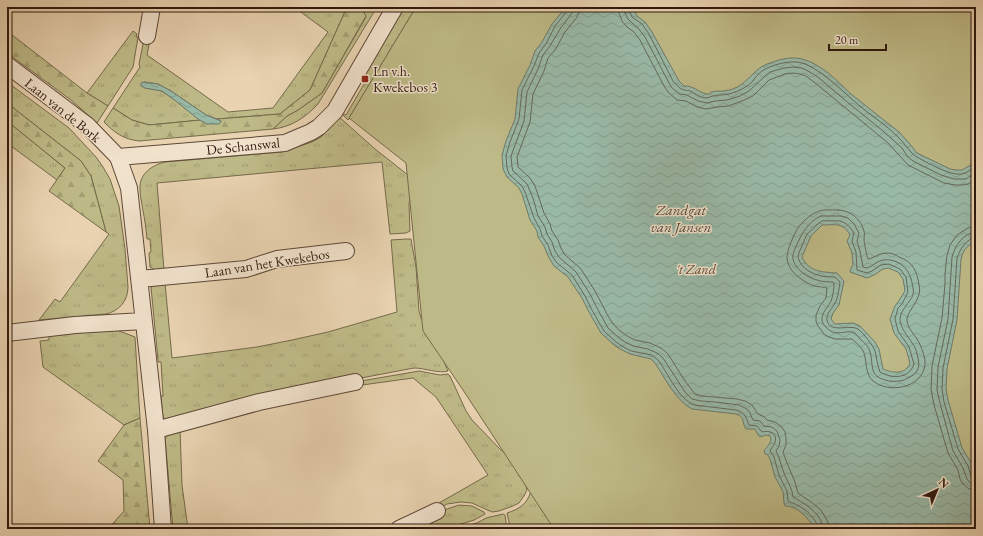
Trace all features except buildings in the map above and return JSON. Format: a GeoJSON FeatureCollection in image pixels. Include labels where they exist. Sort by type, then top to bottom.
{"type":"FeatureCollection","features":[{"type":"Feature","properties":{"kind":"street"},"geometry":{"type":"LineString","coordinates":[[147,36],[152,7]]}},
{"type":"Feature","properties":{"kind":"street","name":"De Schanswal"},"geometry":{"type":"LineString","coordinates":[[118,157],[285,143],[319,128],[335,111],[395,7]]}},
{"type":"Feature","properties":{"kind":"street","name":"Laan van de Bork"},"geometry":{"type":"LineString","coordinates":[[7,65],[88,126],[118,157]]}},
{"type":"Feature","properties":{"kind":"street"},"geometry":{"type":"LineString","coordinates":[[118,157],[129,188],[156,430],[163,529]]}},
{"type":"Feature","properties":{"kind":"street","name":"Laan van het Kwekebos"},"geometry":{"type":"LineString","coordinates":[[140,279],[246,269],[277,259],[346,251]]}},
{"type":"Feature","properties":{"kind":"street"},"geometry":{"type":"LineString","coordinates":[[7,333],[76,325],[143,321]]}},
{"type":"Feature","properties":{"kind":"street"},"geometry":{"type":"LineString","coordinates":[[156,430],[265,401],[355,382]]}},
{"type":"Feature","properties":{"kind":"street"},"geometry":{"type":"LineString","coordinates":[[399,529],[437,511]]}},
{"type":"Feature","properties":{"kind":"green space"},"geometry":{"type":"Polygon","coordinates":[[[294,7],[347,7],[310,90],[280,114],[217,119],[206,115],[158,84],[144,82],[145,88],[159,90],[166,94],[201,120],[149,125],[132,120],[113,108],[140,67],[139,64],[144,39],[150,40],[147,55],[228,112],[273,108],[328,32],[294,7]]]}},
{"type":"Feature","properties":{"kind":"green space"},"geometry":{"type":"Polygon","coordinates":[[[347,7],[361,7],[366,16],[322,93],[287,116],[273,129],[139,141],[128,139],[120,135],[104,122],[113,108],[132,120],[149,125],[201,120],[207,124],[221,121],[217,119],[280,114],[310,90],[347,7]]]}},
{"type":"Feature","properties":{"kind":"green space"},"geometry":{"type":"Polygon","coordinates":[[[361,7],[377,7],[318,104],[308,114],[292,124],[273,129],[287,116],[322,93],[366,17],[361,7]]]}},
{"type":"Feature","properties":{"kind":"green space"},"geometry":{"type":"Polygon","coordinates":[[[404,7],[416,7],[348,120],[340,112],[346,115],[367,79],[362,76],[404,7]]]}},
{"type":"Feature","properties":{"kind":"green space","name":"'t Zand"},"geometry":{"type":"Polygon","coordinates":[[[416,7],[976,7],[976,529],[554,529],[423,331],[406,163],[349,118],[416,7]]]}},
{"type":"Feature","properties":{"kind":"green space"},"geometry":{"type":"Polygon","coordinates":[[[7,31],[87,93],[108,106],[97,123],[71,100],[7,53],[7,31]]]}},
{"type":"Feature","properties":{"kind":"green space"},"geometry":{"type":"Polygon","coordinates":[[[133,31],[137,34],[136,37],[138,37],[133,67],[108,106],[87,93],[133,31]]]}},
{"type":"Feature","properties":{"kind":"green space"},"geometry":{"type":"Polygon","coordinates":[[[7,82],[69,128],[96,157],[110,179],[119,206],[125,249],[128,287],[128,292],[122,305],[111,313],[39,320],[55,299],[60,302],[109,234],[106,232],[91,176],[81,161],[7,103],[7,82]]]}},
{"type":"Feature","properties":{"kind":"green space"},"geometry":{"type":"Polygon","coordinates":[[[7,103],[81,161],[91,176],[106,232],[49,191],[65,168],[7,121],[7,103]]]}},
{"type":"Feature","properties":{"kind":"green space"},"geometry":{"type":"Polygon","coordinates":[[[338,116],[375,149],[413,179],[409,204],[410,231],[406,233],[390,234],[382,162],[157,183],[164,270],[155,270],[150,267],[150,239],[147,239],[140,189],[140,184],[147,171],[155,165],[165,162],[282,152],[312,142],[321,137],[330,128],[338,116]]]}},
{"type":"Feature","properties":{"kind":"green space"},"geometry":{"type":"Polygon","coordinates":[[[7,121],[65,168],[57,180],[7,143],[7,121]]]}},
{"type":"Feature","properties":{"kind":"green space"},"geometry":{"type":"Polygon","coordinates":[[[411,239],[416,267],[419,311],[421,318],[438,348],[448,371],[440,372],[414,368],[361,378],[166,421],[163,419],[161,362],[158,362],[151,287],[165,283],[172,358],[257,347],[328,332],[397,312],[391,240],[411,239]]]}},
{"type":"Feature","properties":{"kind":"green space"},"geometry":{"type":"Polygon","coordinates":[[[117,330],[135,337],[140,418],[124,425],[43,367],[40,341],[49,340],[49,333],[117,330]]]}},
{"type":"Feature","properties":{"kind":"green space"},"geometry":{"type":"Polygon","coordinates":[[[419,371],[440,375],[448,374],[472,420],[500,449],[520,466],[527,490],[519,503],[499,511],[492,512],[472,503],[461,502],[447,504],[440,508],[439,503],[488,475],[436,397],[413,378],[362,385],[361,381],[419,371]]]}},
{"type":"Feature","properties":{"kind":"green space"},"geometry":{"type":"Polygon","coordinates":[[[140,418],[150,529],[108,529],[124,511],[123,480],[98,461],[124,425],[140,418]]]}},
{"type":"Feature","properties":{"kind":"green space"},"geometry":{"type":"Polygon","coordinates":[[[180,429],[182,485],[188,529],[173,529],[165,439],[169,433],[180,429]]]}},
{"type":"Feature","properties":{"kind":"green space"},"geometry":{"type":"Polygon","coordinates":[[[531,490],[565,529],[509,529],[507,513],[522,505],[528,499],[531,490]]]}},
{"type":"Feature","properties":{"kind":"green space"},"geometry":{"type":"Polygon","coordinates":[[[459,505],[472,506],[485,514],[474,520],[461,524],[455,529],[409,529],[441,511],[459,505]]]}},
{"type":"Feature","properties":{"kind":"green space"},"geometry":{"type":"Polygon","coordinates":[[[503,514],[505,515],[506,529],[461,529],[486,518],[503,514]]]}},
{"type":"Feature","properties":{"kind":"water","name":"Zandgat van Jansen"},"geometry":{"type":"Polygon","coordinates":[[[566,7],[632,7],[637,16],[645,22],[652,32],[679,81],[684,86],[707,94],[715,91],[731,90],[738,87],[761,67],[767,64],[789,58],[798,58],[809,61],[823,69],[851,94],[899,132],[917,153],[950,169],[956,170],[962,170],[976,162],[976,240],[965,250],[961,259],[957,320],[947,369],[946,389],[962,448],[972,464],[976,481],[976,529],[815,529],[806,517],[798,510],[785,506],[783,492],[775,477],[770,459],[764,451],[770,442],[770,436],[766,435],[760,437],[755,429],[746,429],[742,418],[739,415],[692,409],[681,401],[676,395],[651,359],[630,354],[620,349],[601,333],[582,298],[568,277],[554,266],[549,258],[538,237],[537,231],[530,220],[519,188],[507,177],[503,169],[502,155],[515,119],[518,89],[535,51],[552,24],[566,7]],[[822,225],[811,236],[802,257],[808,266],[816,270],[837,273],[844,281],[839,305],[833,313],[831,319],[835,324],[853,323],[860,326],[875,342],[879,349],[883,369],[894,372],[905,370],[910,363],[906,349],[894,333],[890,319],[895,306],[905,291],[903,279],[898,272],[888,268],[883,269],[867,278],[850,272],[853,265],[852,253],[847,241],[850,235],[841,226],[822,225]]]}},
{"type":"Feature","properties":{"kind":"water"},"geometry":{"type":"Polygon","coordinates":[[[141,83],[158,84],[206,115],[221,122],[219,124],[207,124],[198,119],[162,91],[141,86],[141,83]]]}},
{"type":"Feature","properties":{"kind":"place","name":"Ln v.h. Kwekebos 3"},"geometry":{"type":"Point","coordinates":[365,79]}}]}
